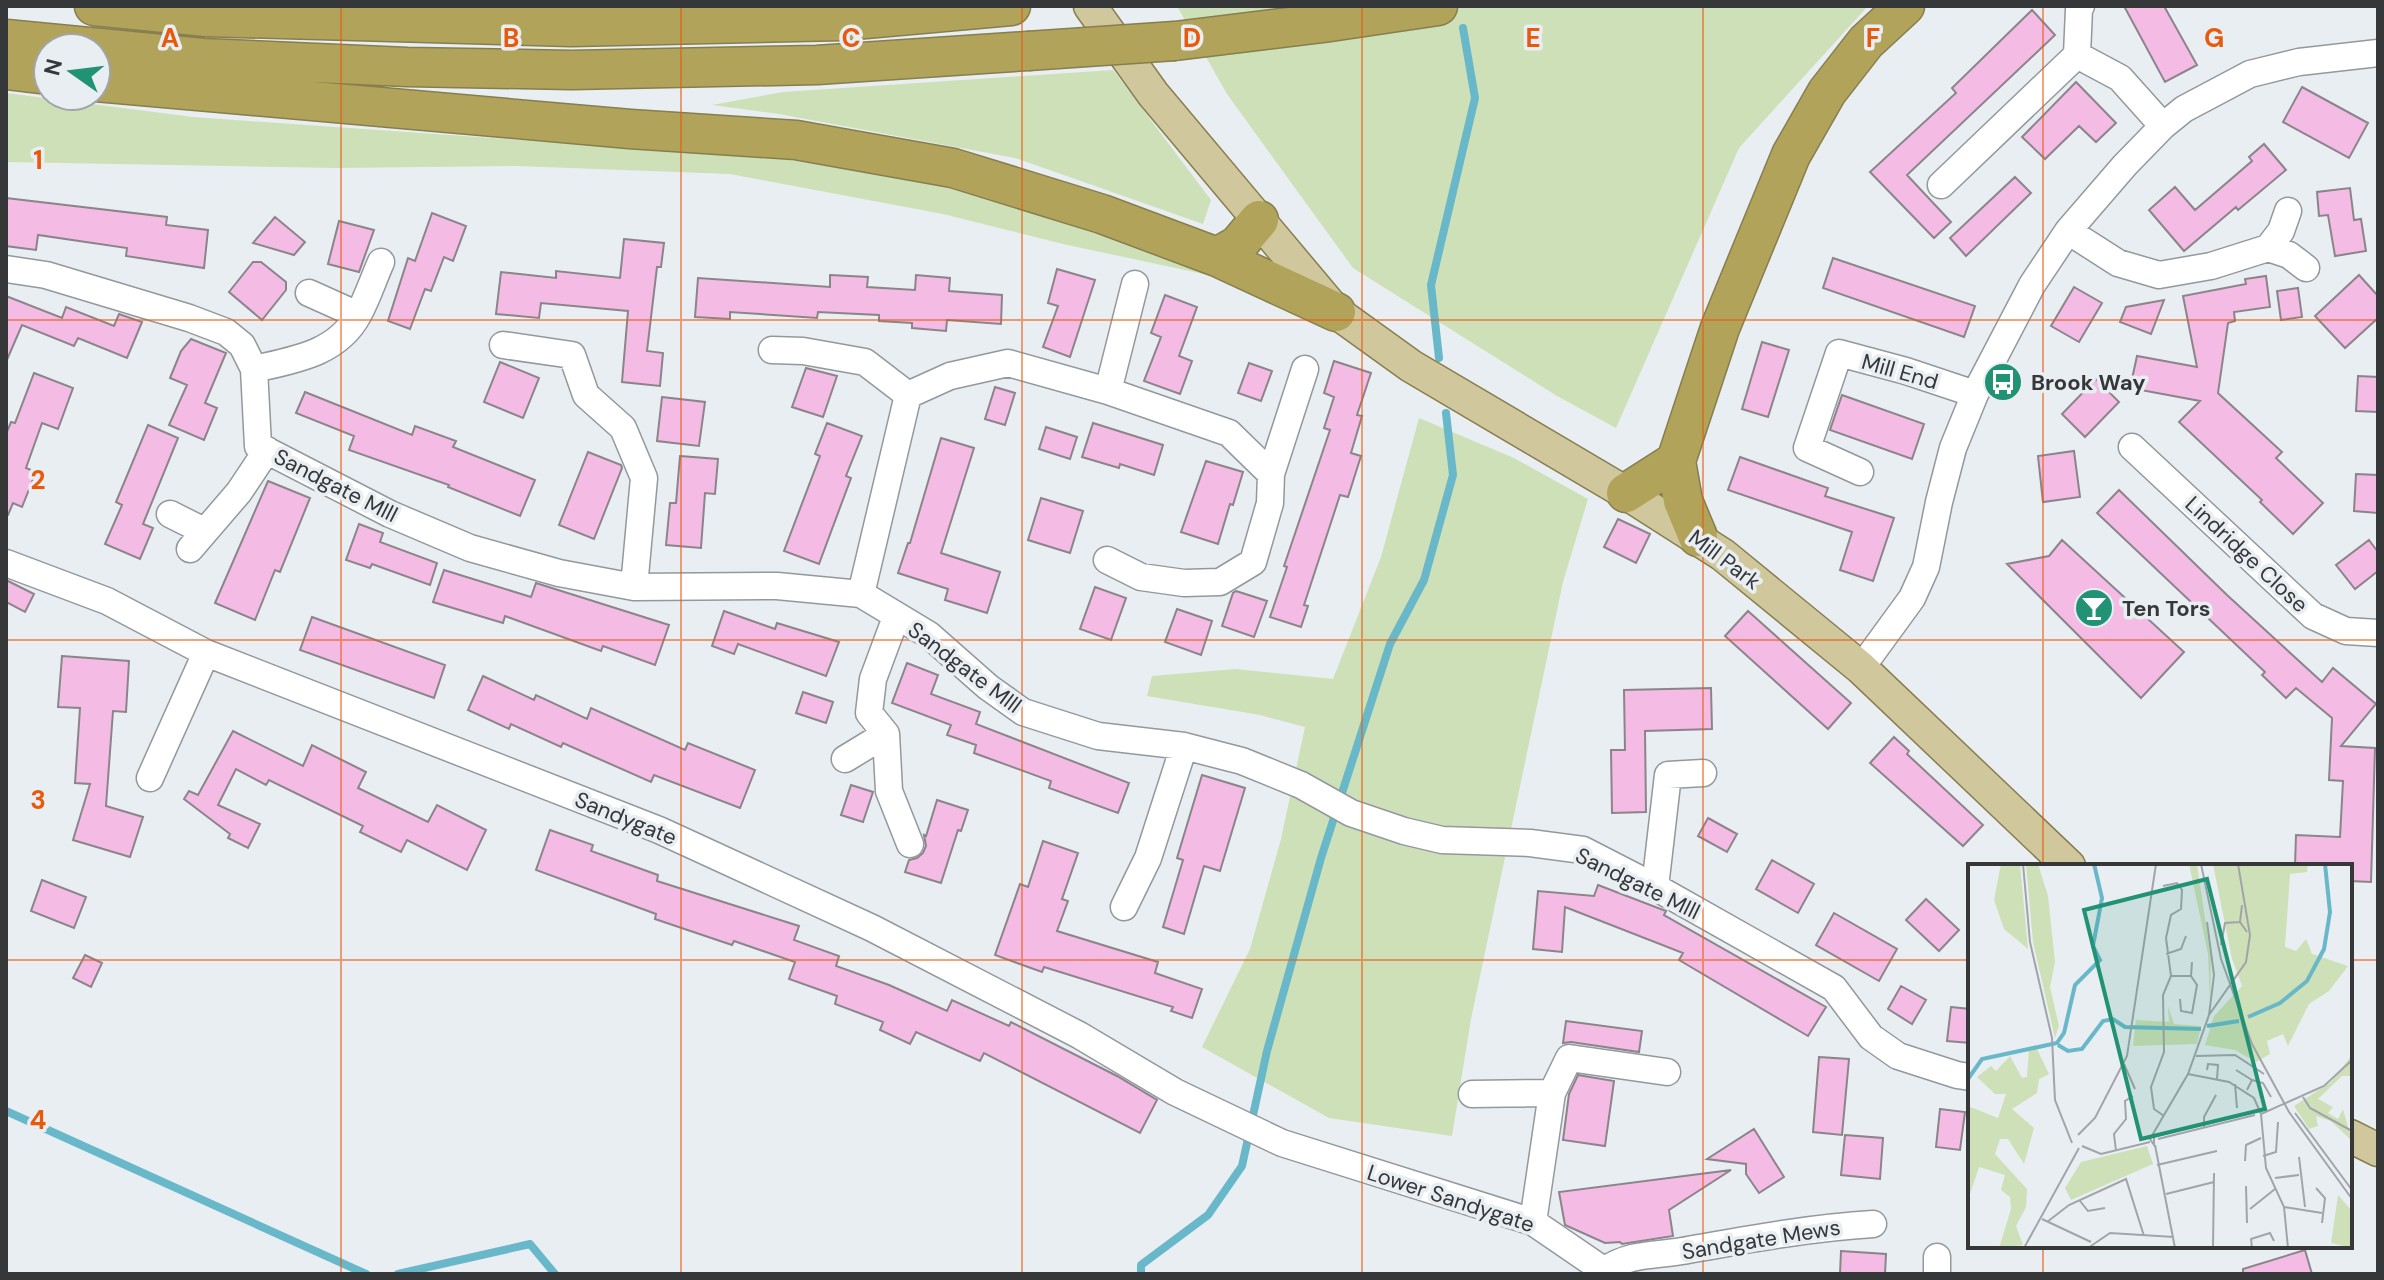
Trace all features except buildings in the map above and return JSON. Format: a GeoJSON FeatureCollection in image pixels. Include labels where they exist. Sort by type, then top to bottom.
{"type":"FeatureCollection","features":[{"type":"Feature","properties":{"kind":"highway"},"geometry":{"type":"LineString","coordinates":[[94,6],[206,17],[410,24],[673,26],[843,21],[1001,7]]}},
{"type":"Feature","properties":{"kind":"highway"},"geometry":{"type":"LineString","coordinates":[[590,6],[673,26]]}},
{"type":"Feature","properties":{"kind":"highway"},"geometry":{"type":"LineString","coordinates":[[6,39],[203,58],[407,67],[572,70],[817,65],[1175,41],[1438,6]]}},
{"type":"Feature","properties":{"kind":"highway"},"geometry":{"type":"LineString","coordinates":[[1698,537],[1683,501],[1676,461],[1720,328],[1791,155],[1827,92],[1866,42],[1905,6]]}},
{"type":"Feature","properties":{"kind":"highway"},"geometry":{"type":"LineString","coordinates":[[6,70],[32,73]]}},
{"type":"Feature","properties":{"kind":"highway"},"geometry":{"type":"LineString","coordinates":[[112,83],[630,129],[796,140],[953,168],[1102,214],[1217,257],[1336,312]]}},
{"type":"Feature","properties":{"kind":"highway"},"geometry":{"type":"LineString","coordinates":[[1217,257],[1238,245],[1259,220]]}},
{"type":"Feature","properties":{"kind":"highway"},"geometry":{"type":"LineString","coordinates":[[1626,493],[1676,461]]}},
{"type":"Feature","properties":{"kind":"main road","name":"Mill Park"},"geometry":{"type":"LineString","coordinates":[[1090,6],[1153,94],[1336,312],[1411,366],[1698,537],[1861,668],[2067,864]]}},
{"type":"Feature","properties":{"kind":"main road"},"geometry":{"type":"LineString","coordinates":[[2352,1137],[2378,1150]]}},
{"type":"Feature","properties":{"kind":"street"},"geometry":{"type":"LineString","coordinates":[[1941,185],[2077,55],[2081,6]]}},
{"type":"Feature","properties":{"kind":"street"},"geometry":{"type":"LineString","coordinates":[[1861,668],[1912,598],[1926,567],[1953,448],[1975,394],[2032,285],[2068,231],[2125,165],[2184,109],[2250,74],[2299,62],[2378,53]]}},
{"type":"Feature","properties":{"kind":"street"},"geometry":{"type":"LineString","coordinates":[[2077,55],[2120,78],[2163,126]]}},
{"type":"Feature","properties":{"kind":"street"},"geometry":{"type":"LineString","coordinates":[[2068,231],[2118,263],[2159,275],[2211,266],[2268,248],[2281,231],[2288,211]]}},
{"type":"Feature","properties":{"kind":"street"},"geometry":{"type":"LineString","coordinates":[[2268,248],[2289,255],[2306,268]]}},
{"type":"Feature","properties":{"kind":"street"},"geometry":{"type":"LineString","coordinates":[[6,269],[46,275],[226,332],[242,345],[254,369],[309,357],[344,335],[358,315],[381,262]]}},
{"type":"Feature","properties":{"kind":"street"},"geometry":{"type":"LineString","coordinates":[[1108,391],[1135,284]]}},
{"type":"Feature","properties":{"kind":"street"},"geometry":{"type":"LineString","coordinates":[[309,293],[358,315]]}},
{"type":"Feature","properties":{"kind":"street"},"geometry":{"type":"LineString","coordinates":[[503,345],[572,355],[586,395],[623,428],[644,478],[634,587]]}},
{"type":"Feature","properties":{"kind":"street"},"geometry":{"type":"LineString","coordinates":[[772,350],[803,351],[865,362],[908,395]]}},
{"type":"Feature","properties":{"kind":"street","name":"Mill End"},"geometry":{"type":"LineString","coordinates":[[1860,472],[1807,448],[1839,353],[1975,394]]}},
{"type":"Feature","properties":{"kind":"street"},"geometry":{"type":"LineString","coordinates":[[908,395],[950,376],[1008,363],[1108,391],[1229,433],[1271,474]]}},
{"type":"Feature","properties":{"kind":"street","name":"Sandgate MIll"},"geometry":{"type":"LineString","coordinates":[[254,369],[258,446],[390,514],[470,548],[559,573],[634,587],[777,586],[861,594],[929,635],[988,687],[1023,712],[1098,736],[1184,746],[1242,761],[1301,785],[1351,813],[1404,831],[1442,840],[1530,843],[1583,850],[1834,988],[1871,1037],[1898,1056],[1968,1077]]}},
{"type":"Feature","properties":{"kind":"street"},"geometry":{"type":"LineString","coordinates":[[1107,560],[1141,577],[1184,583],[1220,582],[1253,562],[1270,503],[1271,474],[1305,369]]}},
{"type":"Feature","properties":{"kind":"street"},"geometry":{"type":"LineString","coordinates":[[861,594],[908,395]]}},
{"type":"Feature","properties":{"kind":"street","name":"Lindridge Close"},"geometry":{"type":"LineString","coordinates":[[2132,447],[2313,616],[2346,631],[2378,633]]}},
{"type":"Feature","properties":{"kind":"street"},"geometry":{"type":"LineString","coordinates":[[170,514],[197,540],[239,492],[267,450]]}},
{"type":"Feature","properties":{"kind":"street","name":"Sandygate"},"geometry":{"type":"LineString","coordinates":[[6,563],[107,601],[206,653],[659,830],[767,878],[900,942],[1079,1035],[1175,1092],[1282,1143]]}},
{"type":"Feature","properties":{"kind":"street"},"geometry":{"type":"LineString","coordinates":[[896,617],[873,679],[869,713],[886,734],[889,791],[910,844]]}},
{"type":"Feature","properties":{"kind":"street"},"geometry":{"type":"LineString","coordinates":[[150,778],[206,653]]}},
{"type":"Feature","properties":{"kind":"street"},"geometry":{"type":"LineString","coordinates":[[845,759],[886,734]]}},
{"type":"Feature","properties":{"kind":"street"},"geometry":{"type":"LineString","coordinates":[[1124,907],[1148,858],[1184,746]]}},
{"type":"Feature","properties":{"kind":"street"},"geometry":{"type":"LineString","coordinates":[[1655,887],[1668,775],[1703,773]]}},
{"type":"Feature","properties":{"kind":"street"},"geometry":{"type":"LineString","coordinates":[[1533,1222],[1552,1093],[1569,1058],[1667,1072]]}},
{"type":"Feature","properties":{"kind":"street"},"geometry":{"type":"LineString","coordinates":[[1472,1094],[1552,1093]]}},
{"type":"Feature","properties":{"kind":"street","name":"Lower Sandygate"},"geometry":{"type":"LineString","coordinates":[[1282,1143],[1533,1222],[1607,1272]]}},
{"type":"Feature","properties":{"kind":"street","name":"Sandgate Mews"},"geometry":{"type":"LineString","coordinates":[[1607,1272],[1623,1258],[1677,1252],[1788,1232],[1873,1224]]}},
{"type":"Feature","properties":{"kind":"green space"},"geometry":{"type":"Polygon","coordinates":[[[1177,6],[1868,6],[1739,148],[1616,428],[1557,396],[1353,268],[1227,94],[1177,6]]]}},
{"type":"Feature","properties":{"kind":"green space"},"geometry":{"type":"Polygon","coordinates":[[[1113,70],[1211,200],[1203,224],[1015,158],[779,114],[712,105],[783,92],[1113,70]]]}},
{"type":"Feature","properties":{"kind":"green space"},"geometry":{"type":"Polygon","coordinates":[[[6,93],[32,96],[32,112],[112,112],[112,107],[193,117],[778,158],[945,185],[1075,223],[1227,279],[1063,244],[943,214],[730,174],[517,166],[337,168],[6,162],[6,93]]]}},
{"type":"Feature","properties":{"kind":"green space"},"geometry":{"type":"Polygon","coordinates":[[[1419,418],[1514,458],[1588,499],[1563,582],[1471,1019],[1452,1136],[1329,1118],[1202,1047],[1250,949],[1281,839],[1305,727],[1260,715],[1147,696],[1152,676],[1235,669],[1333,679],[1381,557],[1419,418]]]}},
{"type":"Feature","properties":{"kind":"waterway"},"geometry":{"type":"LineString","coordinates":[[1439,358],[1431,285],[1475,98],[1463,28]]}},
{"type":"Feature","properties":{"kind":"waterway"},"geometry":{"type":"LineString","coordinates":[[1141,1274],[1141,1265],[1208,1215],[1242,1166],[1267,1051],[1321,858],[1390,644],[1424,580],[1453,475],[1446,413]]}},
{"type":"Feature","properties":{"kind":"waterway"},"geometry":{"type":"LineString","coordinates":[[6,1111],[366,1274]]}},
{"type":"Feature","properties":{"kind":"waterway"},"geometry":{"type":"LineString","coordinates":[[398,1274],[530,1244],[555,1274]]}},
{"type":"Feature","properties":{"kind":"place","name":"Brook Way"},"geometry":{"type":"Point","coordinates":[2003,382]}},
{"type":"Feature","properties":{"kind":"place","name":"Ten Tors"},"geometry":{"type":"Point","coordinates":[2094,608]}}]}
